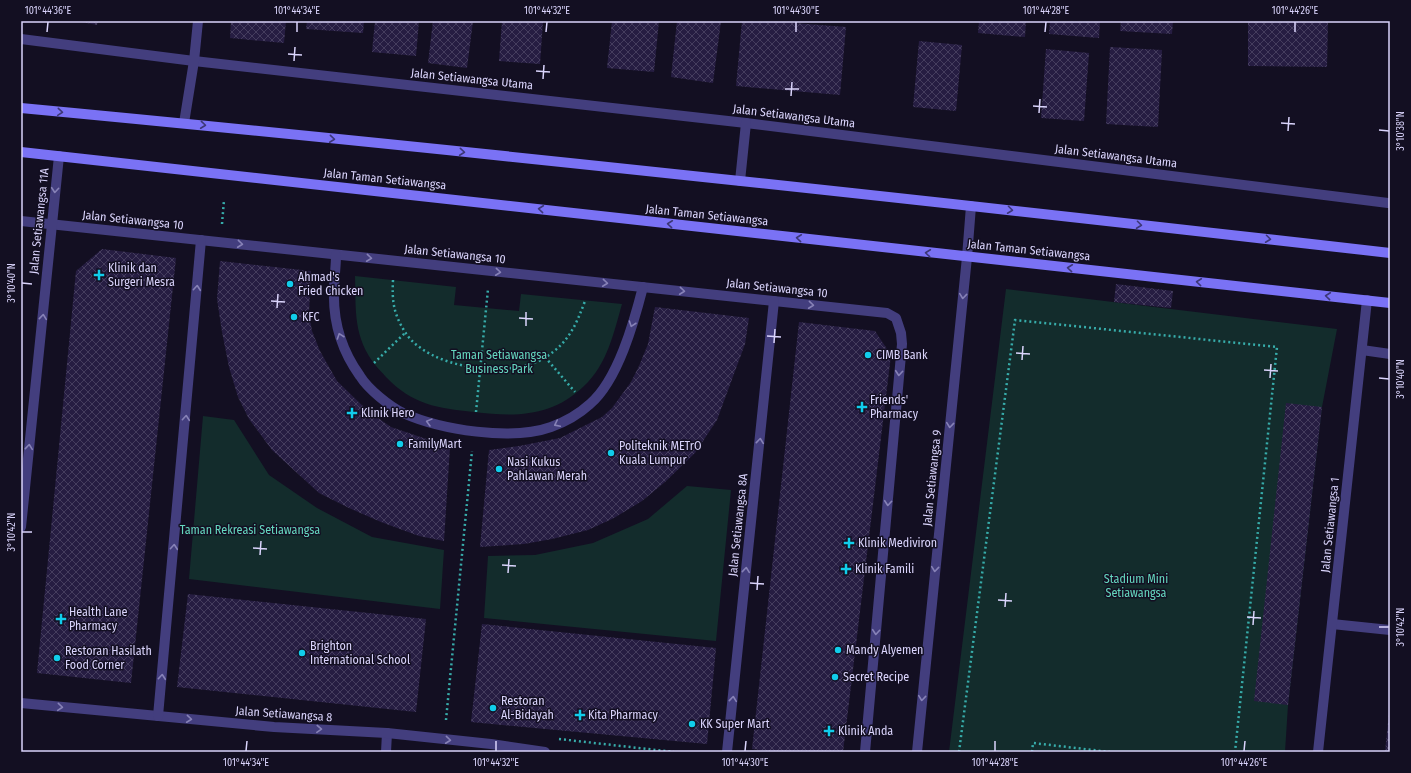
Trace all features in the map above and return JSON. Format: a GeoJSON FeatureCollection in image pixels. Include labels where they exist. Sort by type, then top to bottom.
{"type":"FeatureCollection","features":[{"type":"Feature","properties":{"kind":"main road"},"geometry":{"type":"LineString","coordinates":[[21,108],[184,123],[740,181],[1390,253]]}},
{"type":"Feature","properties":{"kind":"main road","name":"Jalan Taman Setiawangsa"},"geometry":{"type":"LineString","coordinates":[[21,152],[1390,303]]}},
{"type":"Feature","properties":{"kind":"street"},"geometry":{"type":"LineString","coordinates":[[184,123],[194,60],[198,21]]}},
{"type":"Feature","properties":{"kind":"street","name":"Jalan Setiawangsa Utama"},"geometry":{"type":"LineString","coordinates":[[21,39],[746,123],[1388,204],[1390,202]]}},
{"type":"Feature","properties":{"kind":"street"},"geometry":{"type":"LineString","coordinates":[[740,181],[746,123]]}},
{"type":"Feature","properties":{"kind":"street","name":"Jalan Setiawangsa 11A"},"geometry":{"type":"LineString","coordinates":[[21,527],[59,156]]}},
{"type":"Feature","properties":{"kind":"street","name":"Jalan Setiawangsa 9"},"geometry":{"type":"LineString","coordinates":[[917,752],[971,206]]}},
{"type":"Feature","properties":{"kind":"street","name":"Jalan Setiawangsa 10"},"geometry":{"type":"LineString","coordinates":[[21,221],[887,313],[896,318],[902,332],[902,344],[865,752]]}},
{"type":"Feature","properties":{"kind":"street"},"geometry":{"type":"LineString","coordinates":[[158,716],[201,240]]}},
{"type":"Feature","properties":{"kind":"street"},"geometry":{"type":"LineString","coordinates":[[336,254],[334,290],[338,332],[348,357],[360,377],[379,397],[402,412],[422,420],[474,431],[525,432],[551,427],[577,414],[591,403],[603,389],[616,369],[643,287]]}},
{"type":"Feature","properties":{"kind":"street","name":"Jalan Setiawangsa 1"},"geometry":{"type":"LineString","coordinates":[[1318,752],[1367,300]]}},
{"type":"Feature","properties":{"kind":"street","name":"Jalan Setiawangsa 8A"},"geometry":{"type":"LineString","coordinates":[[727,752],[774,301]]}},
{"type":"Feature","properties":{"kind":"street"},"geometry":{"type":"LineString","coordinates":[[1362,350],[1390,354]]}},
{"type":"Feature","properties":{"kind":"street"},"geometry":{"type":"LineString","coordinates":[[1332,624],[1390,630]]}},
{"type":"Feature","properties":{"kind":"street","name":"Jalan Setiawangsa 8"},"geometry":{"type":"LineString","coordinates":[[21,704],[274,727],[387,733],[490,748],[545,752]]}},
{"type":"Feature","properties":{"kind":"street"},"geometry":{"type":"LineString","coordinates":[[386,752],[387,733]]}},
{"type":"Feature","properties":{"kind":"path"},"geometry":{"type":"LineString","coordinates":[[221,242],[224,200]]}},
{"type":"Feature","properties":{"kind":"path"},"geometry":{"type":"LineString","coordinates":[[446,727],[490,271]]}},
{"type":"Feature","properties":{"kind":"path"},"geometry":{"type":"LineString","coordinates":[[394,274],[392,300],[396,315],[405,333],[417,345],[436,356],[456,364],[480,368],[524,366],[545,357],[559,347],[570,335],[578,320],[587,294]]}},
{"type":"Feature","properties":{"kind":"path"},"geometry":{"type":"LineString","coordinates":[[959,752],[1015,320],[1277,347],[1235,752]]}},
{"type":"Feature","properties":{"kind":"path"},"geometry":{"type":"LineString","coordinates":[[368,368],[405,333]]}},
{"type":"Feature","properties":{"kind":"path"},"geometry":{"type":"LineString","coordinates":[[545,357],[576,393]]}},
{"type":"Feature","properties":{"kind":"path"},"geometry":{"type":"LineString","coordinates":[[556,739],[674,752]]}},
{"type":"Feature","properties":{"kind":"path"},"geometry":{"type":"LineString","coordinates":[[1032,752],[1033,743],[1110,752]]}},
{"type":"Feature","properties":{"kind":"green space","name":"Taman Setiawangsa Business Park"},"geometry":{"type":"Polygon","coordinates":[[[355,276],[456,287],[454,305],[519,311],[521,294],[622,304],[613,337],[599,368],[592,378],[572,396],[559,404],[533,412],[519,414],[489,414],[448,409],[426,404],[406,394],[386,377],[377,367],[363,345],[357,323],[355,276]]]}},
{"type":"Feature","properties":{"kind":"green space","name":"Stadium Mini Setiawangsa"},"geometry":{"type":"Polygon","coordinates":[[[1006,289],[1337,329],[1322,407],[1288,705],[1285,752],[949,752],[1006,289]]]}},
{"type":"Feature","properties":{"kind":"green space","name":"Taman Rekreasi Setiawangsa"},"geometry":{"type":"Polygon","coordinates":[[[203,416],[234,420],[269,475],[317,508],[372,537],[444,550],[440,609],[189,579],[203,416]]]}},
{"type":"Feature","properties":{"kind":"green space"},"geometry":{"type":"Polygon","coordinates":[[[687,486],[731,490],[716,641],[484,618],[488,556],[535,555],[593,543],[648,519],[687,486]]]}},
{"type":"Feature","properties":{"kind":"building"},"geometry":{"type":"Polygon","coordinates":[[[77,21],[98,21],[97,25],[77,21]]]}},
{"type":"Feature","properties":{"kind":"building"},"geometry":{"type":"Polygon","coordinates":[[[231,21],[286,21],[284,43],[230,38],[231,21]]]}},
{"type":"Feature","properties":{"kind":"building"},"geometry":{"type":"Polygon","coordinates":[[[307,21],[364,21],[363,33],[306,29],[307,21]]]}},
{"type":"Feature","properties":{"kind":"building"},"geometry":{"type":"Polygon","coordinates":[[[375,21],[419,21],[416,56],[372,52],[375,21]]]}},
{"type":"Feature","properties":{"kind":"building"},"geometry":{"type":"Polygon","coordinates":[[[433,21],[473,21],[467,68],[428,63],[433,21]]]}},
{"type":"Feature","properties":{"kind":"building"},"geometry":{"type":"Polygon","coordinates":[[[502,21],[543,21],[540,64],[499,61],[502,21]]]}},
{"type":"Feature","properties":{"kind":"building"},"geometry":{"type":"Polygon","coordinates":[[[612,21],[659,21],[654,72],[607,68],[612,21]]]}},
{"type":"Feature","properties":{"kind":"building"},"geometry":{"type":"Polygon","coordinates":[[[677,21],[721,21],[713,83],[671,77],[677,21]]]}},
{"type":"Feature","properties":{"kind":"building"},"geometry":{"type":"Polygon","coordinates":[[[742,21],[769,21],[846,27],[840,95],[736,86],[742,21]]]}},
{"type":"Feature","properties":{"kind":"building"},"geometry":{"type":"Polygon","coordinates":[[[979,21],[1026,21],[1025,37],[978,33],[979,21]]]}},
{"type":"Feature","properties":{"kind":"building"},"geometry":{"type":"Polygon","coordinates":[[[1050,21],[1100,21],[1099,38],[1049,34],[1050,21]]]}},
{"type":"Feature","properties":{"kind":"building"},"geometry":{"type":"Polygon","coordinates":[[[1121,21],[1173,21],[1172,34],[1120,31],[1121,21]]]}},
{"type":"Feature","properties":{"kind":"building"},"geometry":{"type":"Polygon","coordinates":[[[1248,21],[1328,21],[1327,67],[1248,66],[1248,21]]]}},
{"type":"Feature","properties":{"kind":"building"},"geometry":{"type":"Polygon","coordinates":[[[919,41],[962,45],[956,111],[913,107],[919,41]]]}},
{"type":"Feature","properties":{"kind":"building"},"geometry":{"type":"Polygon","coordinates":[[[1110,47],[1162,50],[1158,127],[1106,124],[1110,47]]]}},
{"type":"Feature","properties":{"kind":"building"},"geometry":{"type":"Polygon","coordinates":[[[1046,49],[1089,53],[1084,121],[1041,118],[1046,49]]]}},
{"type":"Feature","properties":{"kind":"building"},"geometry":{"type":"Polygon","coordinates":[[[102,249],[176,258],[131,683],[37,673],[76,271],[102,249]]]}},
{"type":"Feature","properties":{"kind":"building"},"geometry":{"type":"Polygon","coordinates":[[[220,261],[311,271],[309,313],[312,331],[320,351],[337,381],[368,411],[391,427],[450,447],[444,541],[419,536],[381,522],[319,493],[272,450],[249,419],[238,397],[229,367],[217,299],[220,261]]]}},
{"type":"Feature","properties":{"kind":"building"},"geometry":{"type":"Polygon","coordinates":[[[1116,284],[1173,291],[1171,308],[1114,302],[1116,284]]]}},
{"type":"Feature","properties":{"kind":"building"},"geometry":{"type":"Polygon","coordinates":[[[655,307],[749,318],[745,344],[717,420],[695,453],[665,482],[642,501],[614,518],[588,530],[524,544],[480,547],[489,450],[560,438],[602,417],[612,408],[631,382],[639,366],[648,344],[655,307]]]}},
{"type":"Feature","properties":{"kind":"building"},"geometry":{"type":"Polygon","coordinates":[[[799,322],[875,331],[891,355],[843,752],[778,752],[752,749],[799,322]]]}},
{"type":"Feature","properties":{"kind":"building"},"geometry":{"type":"Polygon","coordinates":[[[1286,403],[1322,407],[1288,705],[1254,701],[1286,403]]]}},
{"type":"Feature","properties":{"kind":"building","name":"Brighton International School"},"geometry":{"type":"Polygon","coordinates":[[[188,594],[426,619],[416,712],[177,687],[188,594]]]}},
{"type":"Feature","properties":{"kind":"building"},"geometry":{"type":"Polygon","coordinates":[[[482,624],[716,648],[707,744],[471,722],[482,624]]]}},
{"type":"Feature","properties":{"kind":"building"},"geometry":{"type":"Polygon","coordinates":[[[1389,713],[1390,752],[1385,752],[1389,713]]]}},
{"type":"Feature","properties":{"kind":"place","name":"Klinik dan Surgeri Mesra"},"geometry":{"type":"Point","coordinates":[99,275]}},
{"type":"Feature","properties":{"kind":"place","name":"Ahmad's Fried Chicken"},"geometry":{"type":"Point","coordinates":[290,284]}},
{"type":"Feature","properties":{"kind":"place","name":"KFC"},"geometry":{"type":"Point","coordinates":[294,317]}},
{"type":"Feature","properties":{"kind":"place","name":"CIMB Bank"},"geometry":{"type":"Point","coordinates":[868,355]}},
{"type":"Feature","properties":{"kind":"place","name":"Friends' Pharmacy"},"geometry":{"type":"Point","coordinates":[862,407]}},
{"type":"Feature","properties":{"kind":"place","name":"Klinik Hero"},"geometry":{"type":"Point","coordinates":[352,413]}},
{"type":"Feature","properties":{"kind":"place","name":"FamilyMart"},"geometry":{"type":"Point","coordinates":[400,444]}},
{"type":"Feature","properties":{"kind":"place","name":"Politeknik METrO Kuala Lumpur"},"geometry":{"type":"Point","coordinates":[611,453]}},
{"type":"Feature","properties":{"kind":"place","name":"Nasi Kukus Pahlawan Merah"},"geometry":{"type":"Point","coordinates":[499,469]}},
{"type":"Feature","properties":{"kind":"place","name":"Klinik Mediviron"},"geometry":{"type":"Point","coordinates":[849,543]}},
{"type":"Feature","properties":{"kind":"place","name":"Klinik Famili"},"geometry":{"type":"Point","coordinates":[846,569]}},
{"type":"Feature","properties":{"kind":"place","name":"Health Lane Pharmacy"},"geometry":{"type":"Point","coordinates":[61,619]}},
{"type":"Feature","properties":{"kind":"place","name":"Mandy Alyemen"},"geometry":{"type":"Point","coordinates":[838,650]}},
{"type":"Feature","properties":{"kind":"place","name":"Brighton International School"},"geometry":{"type":"Point","coordinates":[302,653]}},
{"type":"Feature","properties":{"kind":"place","name":"Restoran Hasilath Food Corner"},"geometry":{"type":"Point","coordinates":[57,658]}},
{"type":"Feature","properties":{"kind":"place","name":"Secret Recipe"},"geometry":{"type":"Point","coordinates":[835,677]}},
{"type":"Feature","properties":{"kind":"place","name":"Restoran Al-Bidayah"},"geometry":{"type":"Point","coordinates":[493,708]}},
{"type":"Feature","properties":{"kind":"place","name":"Kita Pharmacy"},"geometry":{"type":"Point","coordinates":[580,715]}},
{"type":"Feature","properties":{"kind":"place","name":"KK Super Mart"},"geometry":{"type":"Point","coordinates":[692,724]}},
{"type":"Feature","properties":{"kind":"place","name":"Klinik Anda"},"geometry":{"type":"Point","coordinates":[829,731]}}]}
